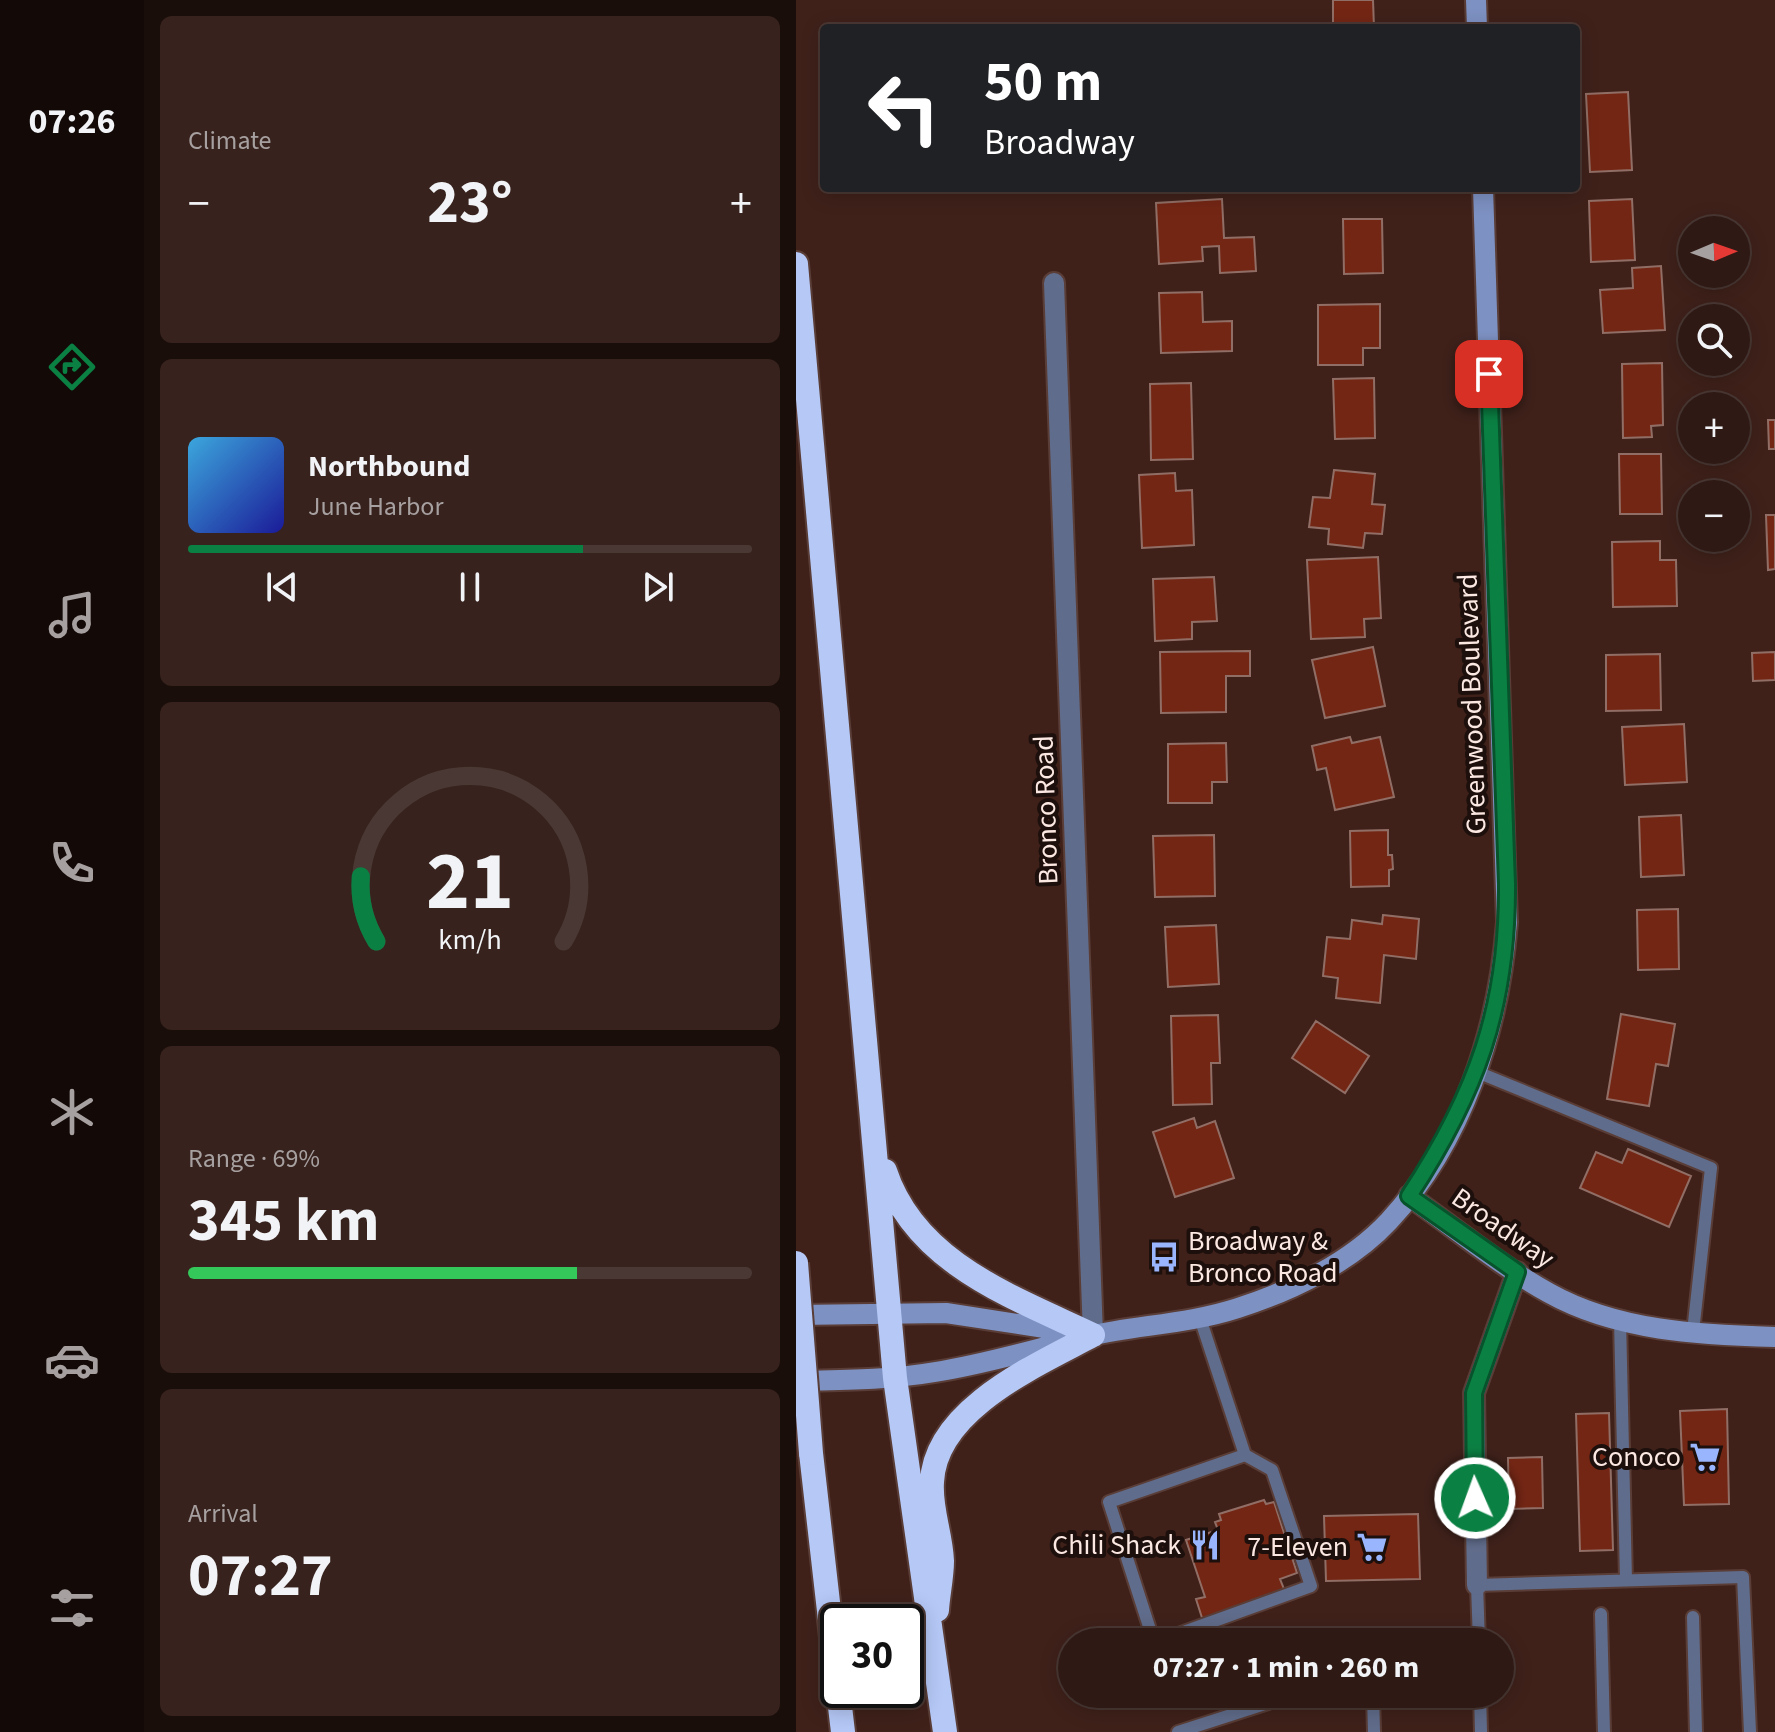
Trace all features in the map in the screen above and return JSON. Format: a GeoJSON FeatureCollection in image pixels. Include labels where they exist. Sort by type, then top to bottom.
{"type":"FeatureCollection","features":[{"type":"Feature","properties":{"kind":"highway"},"geometry":{"type":"LineString","coordinates":[[796,264],[895,1378],[945,1732]]}},
{"type":"Feature","properties":{"kind":"highway"},"geometry":{"type":"LineString","coordinates":[[874,1133],[893,1193],[908,1218],[932,1244],[987,1284],[1093,1335]]}},
{"type":"Feature","properties":{"kind":"highway"},"geometry":{"type":"LineString","coordinates":[[796,1263],[811,1453],[828,1604]]}},
{"type":"Feature","properties":{"kind":"highway"},"geometry":{"type":"LineString","coordinates":[[933,1648],[942,1561],[931,1493],[936,1458],[958,1423],[978,1404],[1019,1375],[1093,1335]]}},
{"type":"Feature","properties":{"kind":"highway"},"geometry":{"type":"LineString","coordinates":[[840,1708],[843,1732]]}},
{"type":"Feature","properties":{"kind":"street"},"geometry":{"type":"LineString","coordinates":[[1476,0],[1477,24]]}},
{"type":"Feature","properties":{"kind":"street","name":"Greenwood Boulevard"},"geometry":{"type":"LineString","coordinates":[[1409,1196],[1441,1147],[1477,1072],[1497,1005],[1507,922],[1483,192]]}},
{"type":"Feature","properties":{"kind":"street","name":"Bronco Road"},"geometry":{"type":"LineString","coordinates":[[1054,283],[1093,1335]]}},
{"type":"Feature","properties":{"kind":"street","name":"Broadway"},"geometry":{"type":"LineString","coordinates":[[796,1381],[895,1378],[937,1372],[1093,1335],[1200,1318],[1267,1298],[1354,1252],[1388,1222],[1409,1196],[1549,1293],[1620,1320],[1693,1332],[1775,1337]]}},
{"type":"Feature","properties":{"kind":"street"},"geometry":{"type":"LineString","coordinates":[[1477,1585],[1474,1393],[1517,1272]]}},
{"type":"Feature","properties":{"kind":"street","name":"Broadway"},"geometry":{"type":"LineString","coordinates":[[796,1315],[946,1313],[1093,1335]]}},
{"type":"Feature","properties":{"kind":"lane"},"geometry":{"type":"LineString","coordinates":[[1477,1072],[1711,1168],[1693,1332]]}},
{"type":"Feature","properties":{"kind":"lane"},"geometry":{"type":"LineString","coordinates":[[1194,1628],[1311,1586],[1272,1470],[1245,1455],[1200,1318]]}},
{"type":"Feature","properties":{"kind":"lane"},"geometry":{"type":"LineString","coordinates":[[1620,1320],[1626,1580]]}},
{"type":"Feature","properties":{"kind":"lane"},"geometry":{"type":"LineString","coordinates":[[1150,1628],[1109,1502],[1245,1455]]}},
{"type":"Feature","properties":{"kind":"lane"},"geometry":{"type":"LineString","coordinates":[[1479,1628],[1477,1585],[1743,1577],[1750,1732]]}},
{"type":"Feature","properties":{"kind":"lane"},"geometry":{"type":"LineString","coordinates":[[1601,1614],[1604,1732]]}},
{"type":"Feature","properties":{"kind":"lane"},"geometry":{"type":"LineString","coordinates":[[1693,1617],[1696,1732]]}},
{"type":"Feature","properties":{"kind":"lane"},"geometry":{"type":"LineString","coordinates":[[1178,1732],[1253,1708]]}},
{"type":"Feature","properties":{"kind":"lane"},"geometry":{"type":"LineString","coordinates":[[1373,1708],[1374,1732]]}},
{"type":"Feature","properties":{"kind":"lane"},"geometry":{"type":"LineString","coordinates":[[1480,1708],[1481,1732]]}},
{"type":"Feature","properties":{"kind":"building"},"geometry":{"type":"Polygon","coordinates":[[[1333,0],[1373,0],[1374,24],[1333,24],[1333,0]]]}},
{"type":"Feature","properties":{"kind":"building"},"geometry":{"type":"Polygon","coordinates":[[[1628,92],[1632,170],[1590,172],[1586,94],[1628,92]]]}},
{"type":"Feature","properties":{"kind":"building"},"geometry":{"type":"Polygon","coordinates":[[[1222,199],[1224,238],[1254,237],[1256,271],[1220,273],[1219,246],[1202,247],[1203,261],[1159,264],[1156,203],[1222,199]]]}},
{"type":"Feature","properties":{"kind":"building"},"geometry":{"type":"Polygon","coordinates":[[[1632,199],[1635,260],[1591,262],[1589,201],[1632,199]]]}},
{"type":"Feature","properties":{"kind":"building"},"geometry":{"type":"Polygon","coordinates":[[[1343,219],[1382,219],[1383,273],[1344,274],[1343,219]]]}},
{"type":"Feature","properties":{"kind":"building"},"geometry":{"type":"Polygon","coordinates":[[[1661,266],[1665,330],[1603,333],[1600,290],[1633,288],[1632,268],[1661,266]]]}},
{"type":"Feature","properties":{"kind":"building"},"geometry":{"type":"Polygon","coordinates":[[[1202,292],[1203,322],[1232,321],[1232,351],[1161,353],[1159,293],[1202,292]]]}},
{"type":"Feature","properties":{"kind":"building"},"geometry":{"type":"Polygon","coordinates":[[[1380,304],[1380,348],[1363,348],[1363,365],[1318,365],[1318,305],[1380,304]]]}},
{"type":"Feature","properties":{"kind":"building"},"geometry":{"type":"Polygon","coordinates":[[[1662,363],[1663,425],[1651,426],[1652,437],[1623,438],[1622,364],[1662,363]]]}},
{"type":"Feature","properties":{"kind":"building"},"geometry":{"type":"Polygon","coordinates":[[[1374,378],[1375,438],[1335,439],[1333,379],[1374,378]]]}},
{"type":"Feature","properties":{"kind":"building"},"geometry":{"type":"Polygon","coordinates":[[[1191,383],[1193,459],[1151,460],[1150,384],[1191,383]]]}},
{"type":"Feature","properties":{"kind":"building"},"geometry":{"type":"Polygon","coordinates":[[[1768,420],[1775,420],[1775,449],[1769,449],[1768,420]]]}},
{"type":"Feature","properties":{"kind":"building"},"geometry":{"type":"Polygon","coordinates":[[[1619,454],[1661,454],[1662,514],[1620,514],[1619,454]]]}},
{"type":"Feature","properties":{"kind":"building"},"geometry":{"type":"Polygon","coordinates":[[[1334,470],[1375,474],[1372,504],[1385,505],[1382,534],[1365,533],[1363,548],[1328,544],[1329,529],[1309,527],[1313,497],[1330,498],[1334,470]]]}},
{"type":"Feature","properties":{"kind":"building"},"geometry":{"type":"Polygon","coordinates":[[[1175,473],[1176,491],[1192,490],[1194,545],[1142,548],[1139,475],[1175,473]]]}},
{"type":"Feature","properties":{"kind":"building"},"geometry":{"type":"Polygon","coordinates":[[[1766,515],[1775,515],[1775,569],[1768,570],[1766,515]]]}},
{"type":"Feature","properties":{"kind":"building"},"geometry":{"type":"Polygon","coordinates":[[[1660,541],[1660,560],[1676,560],[1677,606],[1613,607],[1612,542],[1660,541]]]}},
{"type":"Feature","properties":{"kind":"building"},"geometry":{"type":"Polygon","coordinates":[[[1378,557],[1381,618],[1364,619],[1365,637],[1311,639],[1307,560],[1378,557]]]}},
{"type":"Feature","properties":{"kind":"building"},"geometry":{"type":"Polygon","coordinates":[[[1214,577],[1217,621],[1192,622],[1192,639],[1155,641],[1153,579],[1214,577]]]}},
{"type":"Feature","properties":{"kind":"building"},"geometry":{"type":"Polygon","coordinates":[[[1373,647],[1385,706],[1325,718],[1312,660],[1373,647]]]}},
{"type":"Feature","properties":{"kind":"building"},"geometry":{"type":"Polygon","coordinates":[[[1250,651],[1250,676],[1226,676],[1226,712],[1161,713],[1160,652],[1250,651]]]}},
{"type":"Feature","properties":{"kind":"building"},"geometry":{"type":"Polygon","coordinates":[[[1775,652],[1775,680],[1753,681],[1752,653],[1775,652]]]}},
{"type":"Feature","properties":{"kind":"building"},"geometry":{"type":"Polygon","coordinates":[[[1660,654],[1661,710],[1606,711],[1606,655],[1660,654]]]}},
{"type":"Feature","properties":{"kind":"building"},"geometry":{"type":"Polygon","coordinates":[[[1684,724],[1687,782],[1625,785],[1622,727],[1684,724]]]}},
{"type":"Feature","properties":{"kind":"building"},"geometry":{"type":"Polygon","coordinates":[[[1350,737],[1352,743],[1380,737],[1394,797],[1335,810],[1326,768],[1317,770],[1312,746],[1350,737]]]}},
{"type":"Feature","properties":{"kind":"building"},"geometry":{"type":"Polygon","coordinates":[[[1226,743],[1227,782],[1212,782],[1212,803],[1168,803],[1168,744],[1226,743]]]}},
{"type":"Feature","properties":{"kind":"building"},"geometry":{"type":"Polygon","coordinates":[[[1681,815],[1684,875],[1641,877],[1639,817],[1681,815]]]}},
{"type":"Feature","properties":{"kind":"building"},"geometry":{"type":"Polygon","coordinates":[[[1388,830],[1388,855],[1392,855],[1393,869],[1389,870],[1389,886],[1351,887],[1350,831],[1388,830]]]}},
{"type":"Feature","properties":{"kind":"building"},"geometry":{"type":"Polygon","coordinates":[[[1214,835],[1215,896],[1155,897],[1153,836],[1214,835]]]}},
{"type":"Feature","properties":{"kind":"building"},"geometry":{"type":"Polygon","coordinates":[[[1678,909],[1679,969],[1638,970],[1637,910],[1678,909]]]}},
{"type":"Feature","properties":{"kind":"building"},"geometry":{"type":"Polygon","coordinates":[[[1383,915],[1419,919],[1416,959],[1384,955],[1380,1003],[1336,998],[1338,978],[1323,976],[1327,937],[1350,939],[1352,920],[1382,924],[1383,915]]]}},
{"type":"Feature","properties":{"kind":"building"},"geometry":{"type":"Polygon","coordinates":[[[1216,925],[1219,984],[1168,987],[1165,927],[1216,925]]]}},
{"type":"Feature","properties":{"kind":"building"},"geometry":{"type":"Polygon","coordinates":[[[1621,1014],[1675,1024],[1668,1066],[1656,1064],[1649,1106],[1607,1099],[1621,1014]]]}},
{"type":"Feature","properties":{"kind":"building"},"geometry":{"type":"Polygon","coordinates":[[[1218,1015],[1220,1063],[1211,1063],[1212,1104],[1173,1105],[1171,1016],[1218,1015]]]}},
{"type":"Feature","properties":{"kind":"building"},"geometry":{"type":"Polygon","coordinates":[[[1316,1021],[1369,1056],[1345,1093],[1292,1058],[1316,1021]]]}},
{"type":"Feature","properties":{"kind":"building"},"geometry":{"type":"Polygon","coordinates":[[[1194,1118],[1197,1128],[1215,1121],[1234,1178],[1175,1197],[1153,1132],[1194,1118]]]}},
{"type":"Feature","properties":{"kind":"building"},"geometry":{"type":"Polygon","coordinates":[[[1628,1149],[1691,1176],[1669,1227],[1580,1188],[1596,1152],[1622,1163],[1628,1149]]]}},
{"type":"Feature","properties":{"kind":"building","name":"Conoco"},"geometry":{"type":"Polygon","coordinates":[[[1727,1409],[1729,1504],[1684,1505],[1680,1411],[1727,1409]]]}},
{"type":"Feature","properties":{"kind":"building","name":"Conoco"},"geometry":{"type":"Polygon","coordinates":[[[1609,1413],[1613,1550],[1580,1551],[1576,1414],[1609,1413]]]}},
{"type":"Feature","properties":{"kind":"building"},"geometry":{"type":"Polygon","coordinates":[[[1542,1457],[1543,1508],[1509,1509],[1508,1458],[1542,1457]]]}},
{"type":"Feature","properties":{"kind":"building"},"geometry":{"type":"Polygon","coordinates":[[[1264,1500],[1266,1504],[1274,1502],[1297,1573],[1280,1579],[1286,1594],[1203,1621],[1196,1599],[1205,1597],[1186,1540],[1218,1530],[1215,1522],[1221,1520],[1219,1514],[1264,1500]]]}},
{"type":"Feature","properties":{"kind":"building","name":"7-Eleven"},"geometry":{"type":"Polygon","coordinates":[[[1418,1514],[1420,1579],[1326,1581],[1324,1516],[1418,1514]]]}},
{"type":"Feature","properties":{"kind":"place","name":"Broadway & Bronco Road"},"geometry":{"type":"Point","coordinates":[1164,1257]}},
{"type":"Feature","properties":{"kind":"place","name":"Conoco"},"geometry":{"type":"Point","coordinates":[1705,1457]}},
{"type":"Feature","properties":{"kind":"place","name":"Chili Shack"},"geometry":{"type":"Point","coordinates":[1205,1545]}},
{"type":"Feature","properties":{"kind":"place","name":"7-Eleven"},"geometry":{"type":"Point","coordinates":[1372,1547]}},
{"type":"Feature","properties":{"kind":"route"},"geometry":{"type":"LineString","coordinates":[[1475,1498],[1474,1393],[1517,1272],[1409,1196],[1441,1147],[1469,1092],[1485,1051],[1504,963],[1507,884],[1489,374]]}}]}
